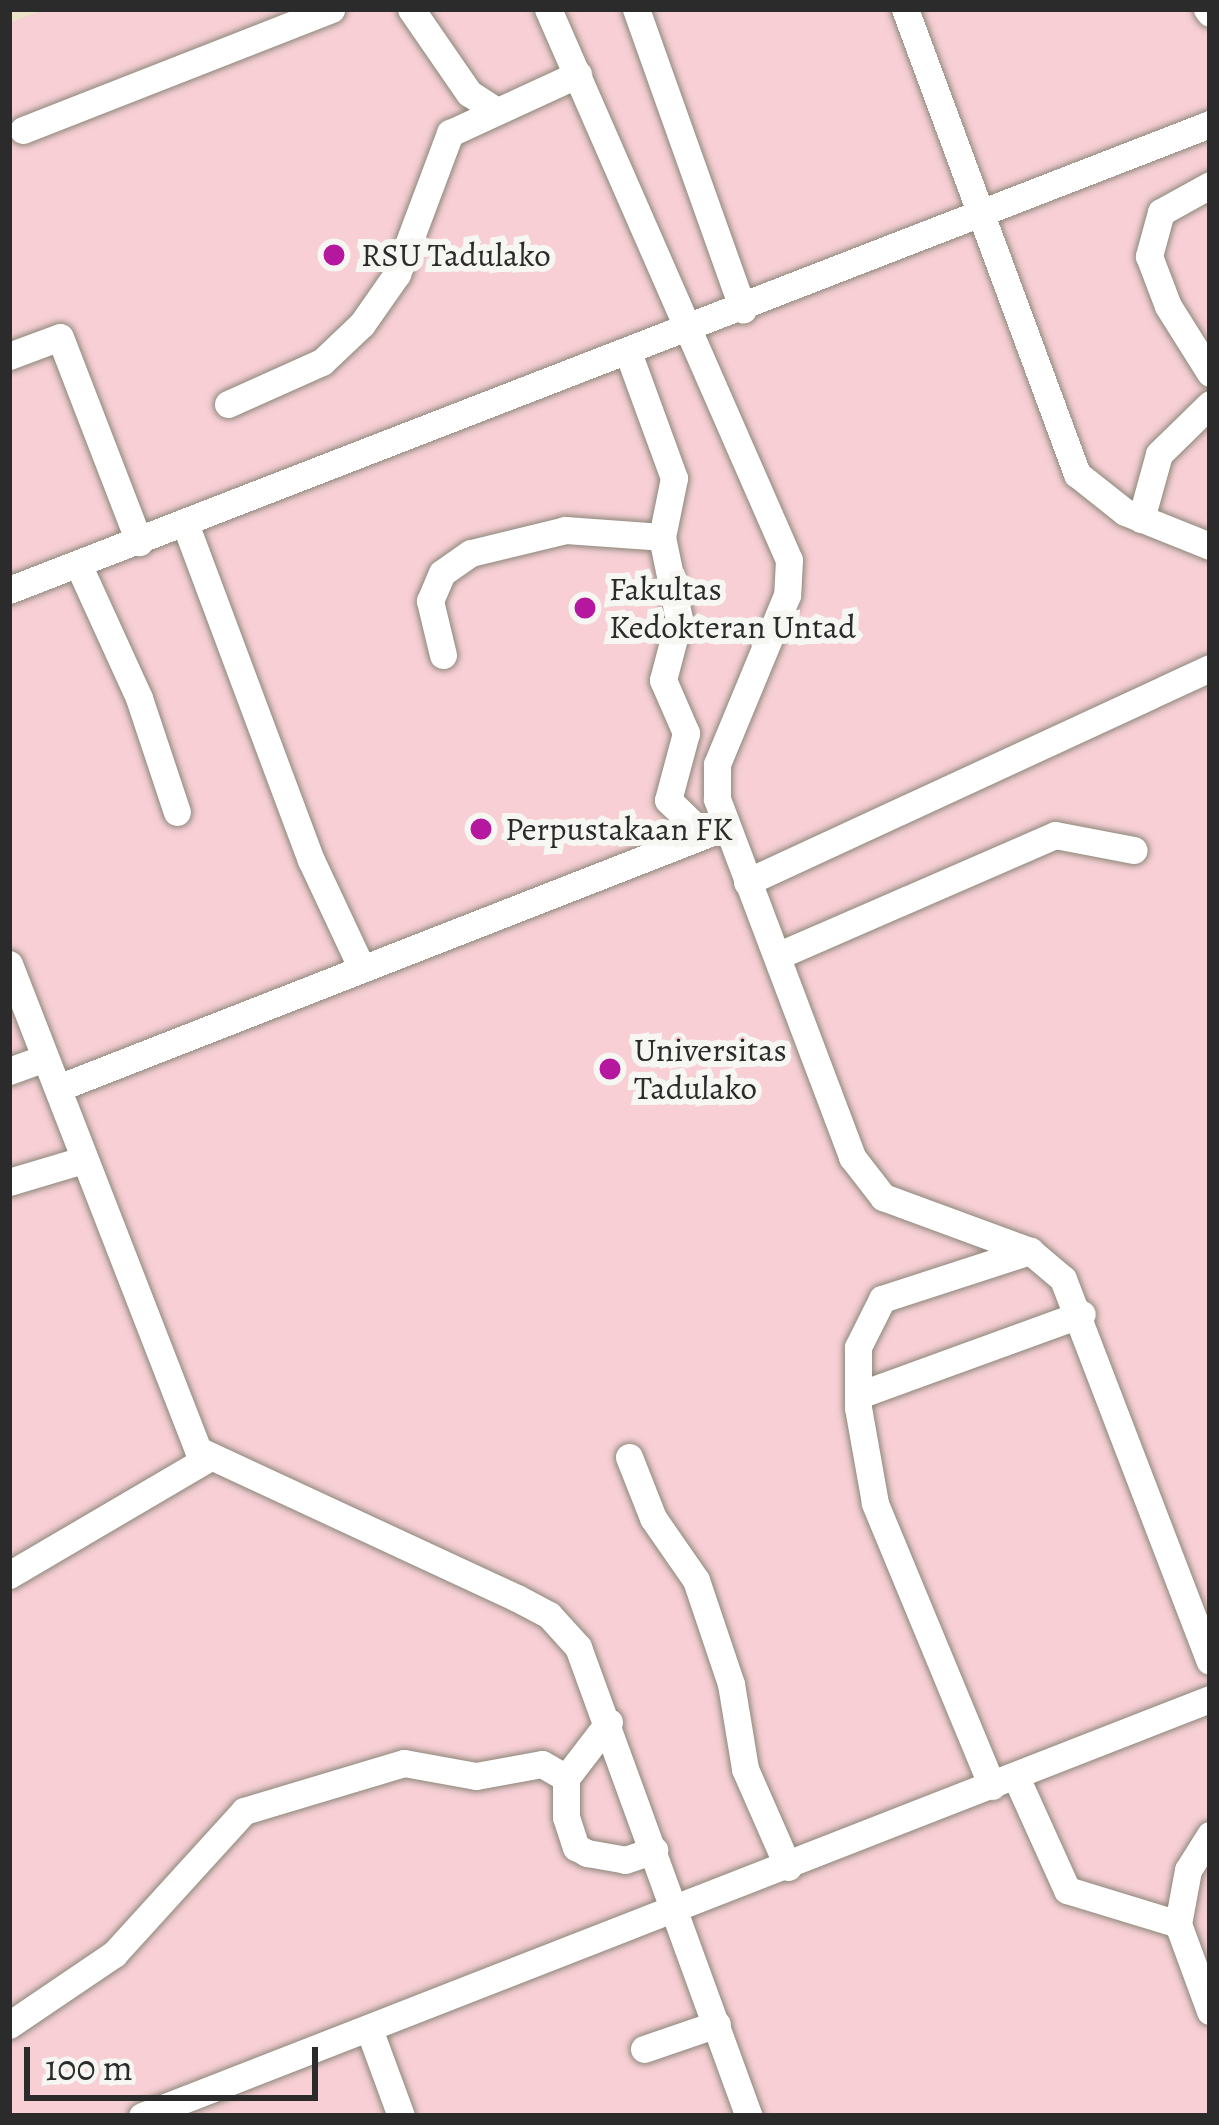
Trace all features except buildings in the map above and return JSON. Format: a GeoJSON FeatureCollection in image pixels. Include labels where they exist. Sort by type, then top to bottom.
{"type":"FeatureCollection","features":[{"type":"Feature","properties":{"kind":"lane"},"geometry":{"type":"LineString","coordinates":[[22,130],[331,9]]}},
{"type":"Feature","properties":{"kind":"lane"},"geometry":{"type":"LineString","coordinates":[[411,9],[469,93],[497,112]]}},
{"type":"Feature","properties":{"kind":"lane"},"geometry":{"type":"LineString","coordinates":[[548,9],[792,578],[716,764],[714,831]]}},
{"type":"Feature","properties":{"kind":"lane"},"geometry":{"type":"LineString","coordinates":[[637,9],[743,309]]}},
{"type":"Feature","properties":{"kind":"lane"},"geometry":{"type":"LineString","coordinates":[[905,9],[1077,474],[1103,500],[1210,546]]}},
{"type":"Feature","properties":{"kind":"lane"},"geometry":{"type":"LineString","coordinates":[[228,404],[322,362],[362,324],[397,274],[445,139],[578,74]]}},
{"type":"Feature","properties":{"kind":"lane"},"geometry":{"type":"LineString","coordinates":[[9,590],[628,356],[977,212],[1210,124]]}},
{"type":"Feature","properties":{"kind":"lane"},"geometry":{"type":"LineString","coordinates":[[1210,185],[1161,212],[1149,256],[1168,306],[1210,373]]}},
{"type":"Feature","properties":{"kind":"lane"},"geometry":{"type":"LineString","coordinates":[[9,356],[60,337],[139,542]]}},
{"type":"Feature","properties":{"kind":"lane"},"geometry":{"type":"LineString","coordinates":[[628,356],[674,478],[662,537],[679,619],[663,680],[686,734],[668,800],[714,831],[747,882],[859,1173],[883,1197],[1030,1252],[1063,1279],[1082,1314],[1210,1661]]}},
{"type":"Feature","properties":{"kind":"lane"},"geometry":{"type":"LineString","coordinates":[[1142,518],[1159,454],[1210,404]]}},
{"type":"Feature","properties":{"kind":"lane"},"geometry":{"type":"LineString","coordinates":[[186,526],[311,860],[362,969]]}},
{"type":"Feature","properties":{"kind":"lane"},"geometry":{"type":"LineString","coordinates":[[442,655],[430,601],[442,573],[471,553],[565,530],[662,537]]}},
{"type":"Feature","properties":{"kind":"lane"},"geometry":{"type":"LineString","coordinates":[[78,564],[139,698],[177,812]]}},
{"type":"Feature","properties":{"kind":"lane"},"geometry":{"type":"LineString","coordinates":[[747,882],[1210,668]]}},
{"type":"Feature","properties":{"kind":"lane"},"geometry":{"type":"LineString","coordinates":[[58,1088],[714,831]]}},
{"type":"Feature","properties":{"kind":"lane"},"geometry":{"type":"LineString","coordinates":[[778,956],[1055,835],[1134,850]]}},
{"type":"Feature","properties":{"kind":"lane"},"geometry":{"type":"LineString","coordinates":[[9,964],[174,1400],[207,1459],[549,1615],[578,1647],[678,1909],[743,2114]]}},
{"type":"Feature","properties":{"kind":"lane"},"geometry":{"type":"LineString","coordinates":[[9,1072],[46,1058]]}},
{"type":"Feature","properties":{"kind":"lane"},"geometry":{"type":"LineString","coordinates":[[9,1182],[83,1160]]}},
{"type":"Feature","properties":{"kind":"lane"},"geometry":{"type":"LineString","coordinates":[[1030,1252],[873,1306],[858,1347],[859,1395],[889,1544],[965,1708],[1067,1890],[1178,1924]]}},
{"type":"Feature","properties":{"kind":"lane"},"geometry":{"type":"LineString","coordinates":[[859,1395],[1082,1314]]}},
{"type":"Feature","properties":{"kind":"lane"},"geometry":{"type":"LineString","coordinates":[[629,1457],[653,1518],[695,1580],[730,1684],[745,1769],[788,1867]]}},
{"type":"Feature","properties":{"kind":"lane"},"geometry":{"type":"LineString","coordinates":[[9,1575],[207,1459]]}},
{"type":"Feature","properties":{"kind":"lane"},"geometry":{"type":"LineString","coordinates":[[142,2116],[1210,1699]]}},
{"type":"Feature","properties":{"kind":"lane"},"geometry":{"type":"LineString","coordinates":[[609,1722],[566,1778],[566,1817],[576,1847],[625,1860],[654,1850]]}},
{"type":"Feature","properties":{"kind":"lane"},"geometry":{"type":"LineString","coordinates":[[9,2025],[114,1954],[244,1811],[404,1763],[476,1776],[542,1764],[566,1778]]}},
{"type":"Feature","properties":{"kind":"lane"},"geometry":{"type":"LineString","coordinates":[[1210,1835],[1188,1870],[1178,1924],[1210,2011]]}},
{"type":"Feature","properties":{"kind":"lane"},"geometry":{"type":"LineString","coordinates":[[644,2049],[717,2024]]}},
{"type":"Feature","properties":{"kind":"lane"},"geometry":{"type":"LineString","coordinates":[[369,2029],[401,2116]]}},
{"type":"Feature","properties":{"kind":"shaded area","name":"Universitas Tadulako"},"geometry":{"type":"Polygon","coordinates":[[[45,9],[1210,9],[1210,2116],[9,2116],[9,23],[45,9]]]}},
{"type":"Feature","properties":{"kind":"place","name":"RSU Tadulako"},"geometry":{"type":"Point","coordinates":[334,255]}},
{"type":"Feature","properties":{"kind":"place","name":"Fakultas Kedokteran Untad"},"geometry":{"type":"Point","coordinates":[585,608]}},
{"type":"Feature","properties":{"kind":"place","name":"Perpustakaan FK"},"geometry":{"type":"Point","coordinates":[481,829]}},
{"type":"Feature","properties":{"kind":"place","name":"Universitas Tadulako"},"geometry":{"type":"Point","coordinates":[610,1069]}}]}
